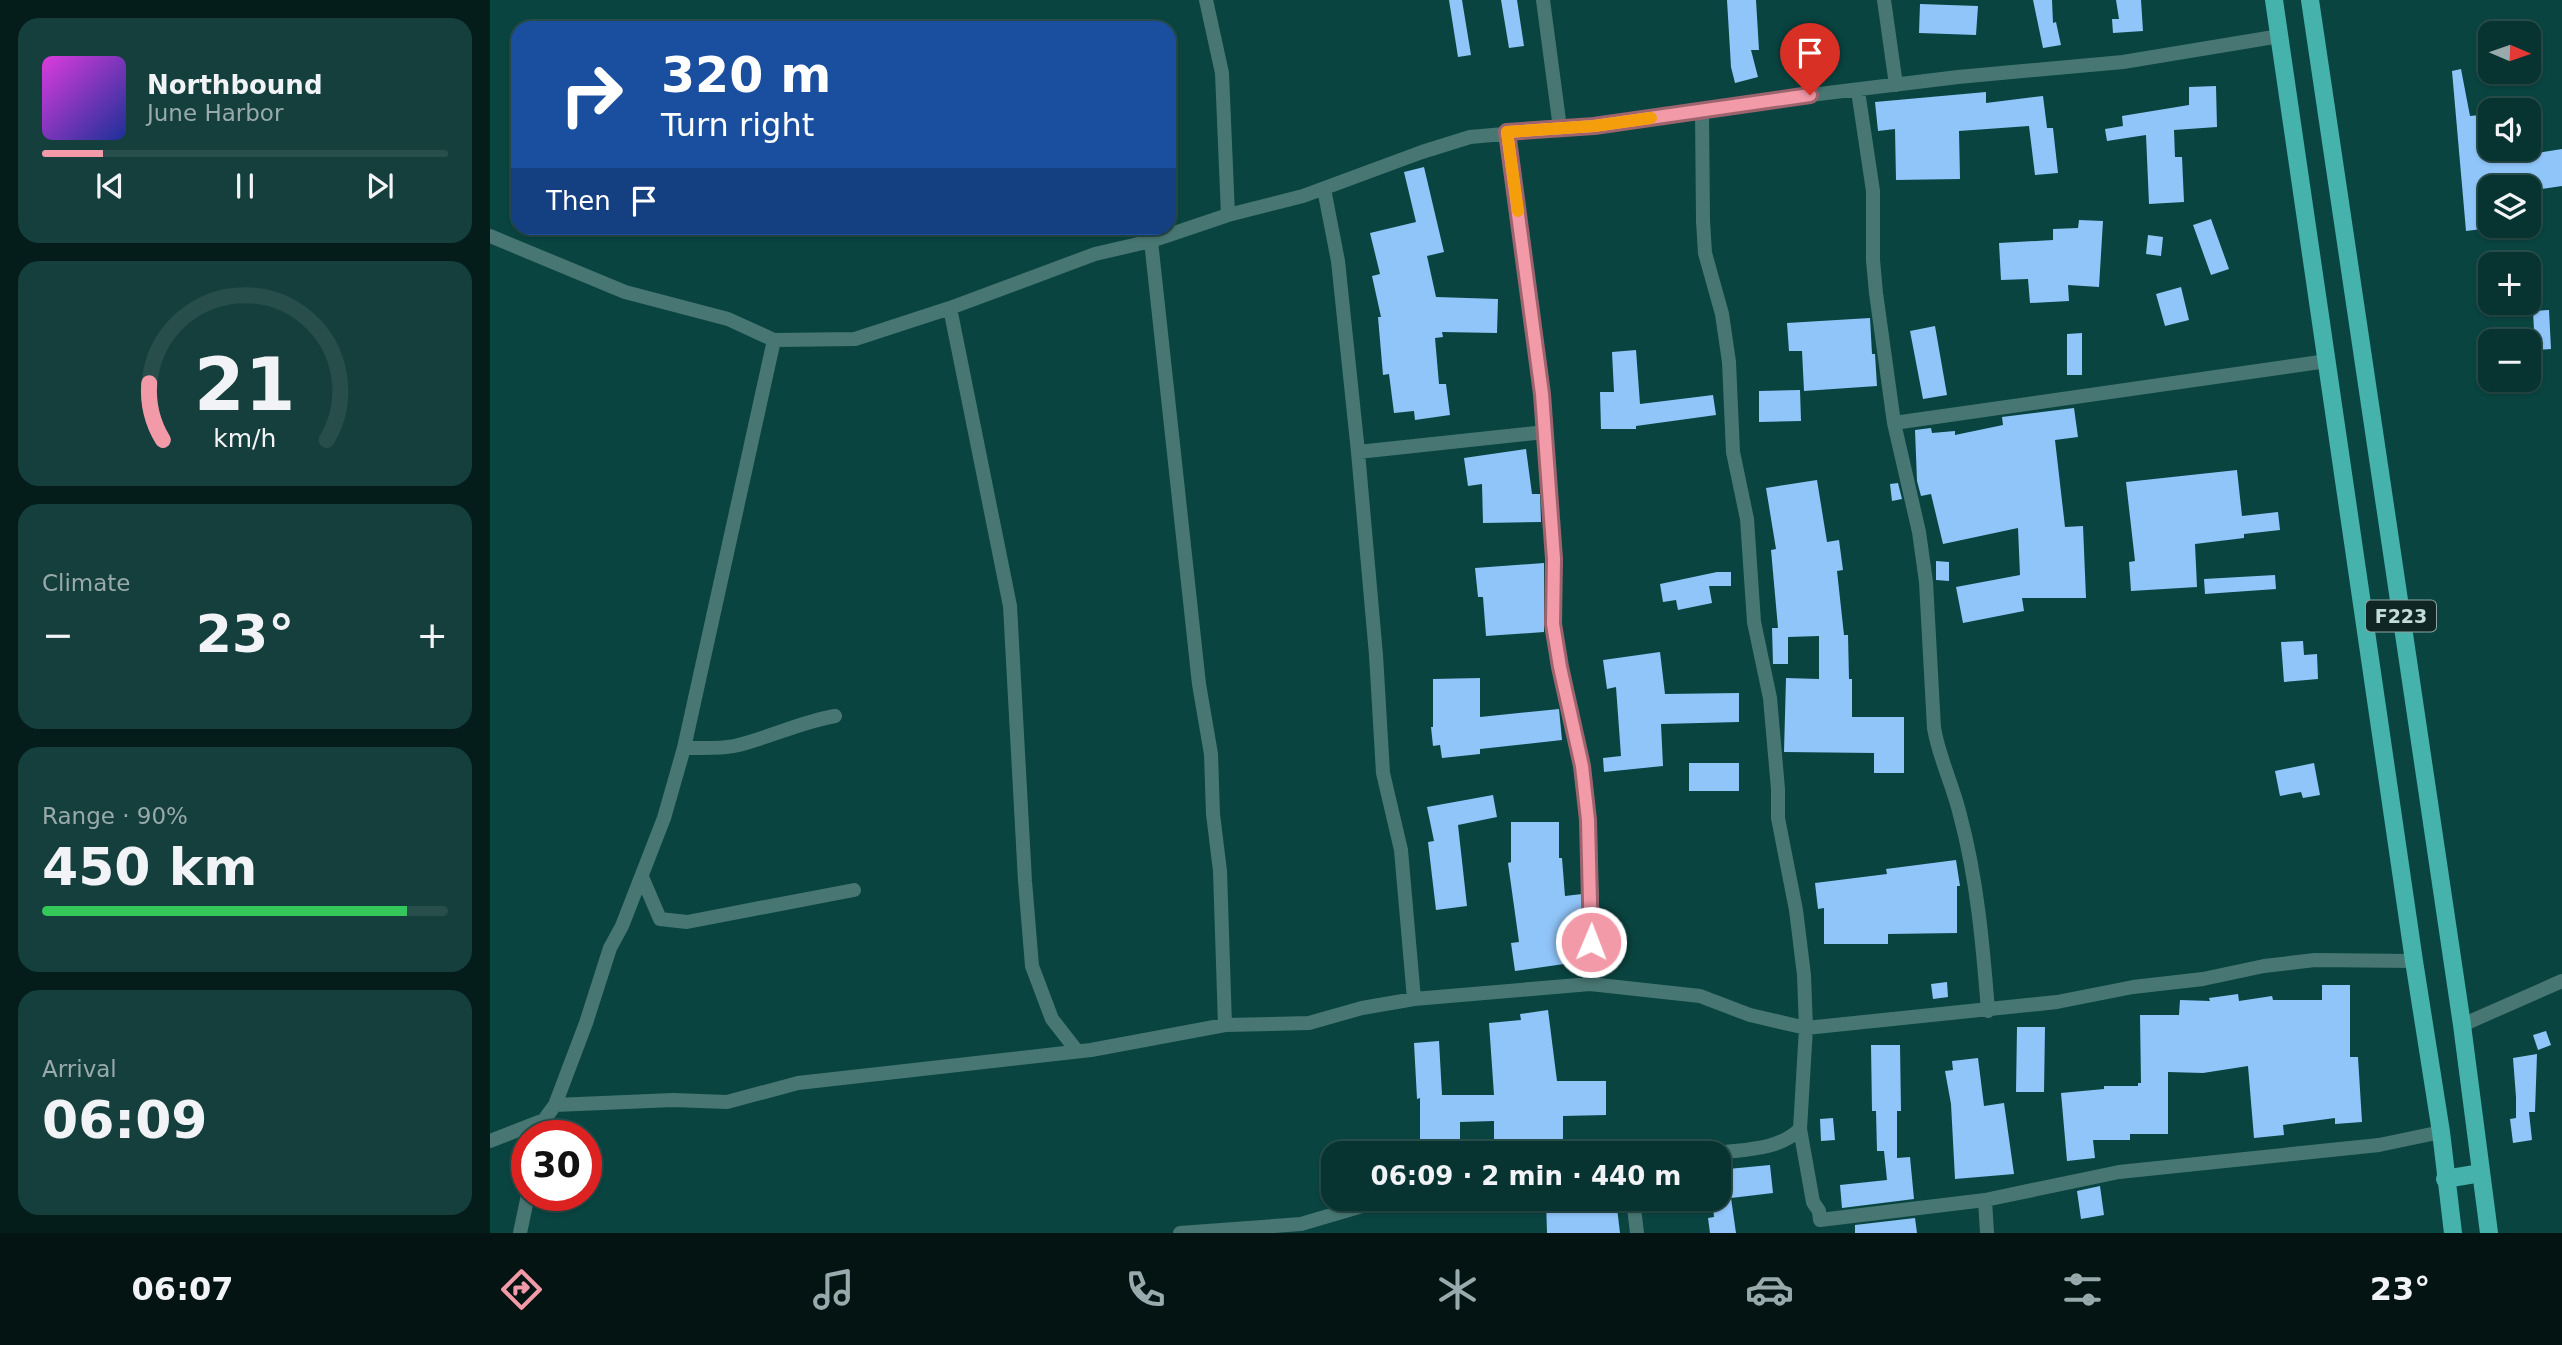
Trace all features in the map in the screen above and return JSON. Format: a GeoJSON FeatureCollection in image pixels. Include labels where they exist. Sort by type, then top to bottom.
{"type":"FeatureCollection","features":[{"type":"Feature","properties":{"kind":"main road","name":"F223"},"geometry":{"type":"LineString","coordinates":[[2274,0],[2441,1132],[2453,1233]]}},
{"type":"Feature","properties":{"kind":"main road","name":"F223"},"geometry":{"type":"LineString","coordinates":[[2310,0],[2462,1025],[2489,1233]]}},
{"type":"Feature","properties":{"kind":"main road"},"geometry":{"type":"LineString","coordinates":[[2445,1179],[2481,1173]]}},
{"type":"Feature","properties":{"kind":"street"},"geometry":{"type":"LineString","coordinates":[[1206,0],[1222,73],[1228,215]]}},
{"type":"Feature","properties":{"kind":"street"},"geometry":{"type":"LineString","coordinates":[[1543,0],[1560,128]]}},
{"type":"Feature","properties":{"kind":"street"},"geometry":{"type":"LineString","coordinates":[[1884,0],[1896,85]]}},
{"type":"Feature","properties":{"kind":"street"},"geometry":{"type":"LineString","coordinates":[[1176,233],[1228,215],[1324,189],[1470,137],[1702,111],[1753,102],[1896,85],[2144,59],[2280,36]]}},
{"type":"Feature","properties":{"kind":"street"},"geometry":{"type":"LineString","coordinates":[[1858,91],[1873,191],[1876,293],[1895,423],[1919,532],[1926,582],[1937,749],[1963,827],[1983,951],[1988,1011]]}},
{"type":"Feature","properties":{"kind":"street"},"geometry":{"type":"LineString","coordinates":[[1702,111],[1705,253],[1722,314],[1728,362],[1733,452],[1747,519],[1754,622],[1770,698],[1779,789],[1778,818],[1798,928],[1806,1028],[1800,1129],[1813,1202],[1819,1211],[1818,1226],[1985,1200],[2119,1172],[2379,1145],[2441,1132]]}},
{"type":"Feature","properties":{"kind":"street"},"geometry":{"type":"LineString","coordinates":[[1507,132],[1542,394],[1554,559],[1553,624],[1582,766],[1588,820],[1592,899],[1590,984]]}},
{"type":"Feature","properties":{"kind":"street"},"geometry":{"type":"LineString","coordinates":[[1324,189],[1338,261],[1376,655],[1383,773],[1401,850],[1414,999]]}},
{"type":"Feature","properties":{"kind":"street"},"geometry":{"type":"LineString","coordinates":[[490,236],[625,292],[728,319],[774,340],[855,339],[1096,254],[1169,235]]}},
{"type":"Feature","properties":{"kind":"street"},"geometry":{"type":"LineString","coordinates":[[1151,241],[1199,684],[1210,754],[1213,814],[1220,871],[1224,1025]]}},
{"type":"Feature","properties":{"kind":"street"},"geometry":{"type":"LineString","coordinates":[[950,307],[1010,606],[1032,966],[1052,1019],[1077,1051]]}},
{"type":"Feature","properties":{"kind":"street"},"geometry":{"type":"LineString","coordinates":[[544,1120],[555,1105],[586,1023],[610,948],[622,926],[664,818],[684,748],[774,340]]}},
{"type":"Feature","properties":{"kind":"street"},"geometry":{"type":"LineString","coordinates":[[1895,423],[2327,361]]}},
{"type":"Feature","properties":{"kind":"street"},"geometry":{"type":"LineString","coordinates":[[1358,452],[1545,432]]}},
{"type":"Feature","properties":{"kind":"street"},"geometry":{"type":"LineString","coordinates":[[684,748],[732,747],[809,720],[835,716]]}},
{"type":"Feature","properties":{"kind":"street"},"geometry":{"type":"LineString","coordinates":[[642,877],[660,919],[687,922],[854,890]]}},
{"type":"Feature","properties":{"kind":"street"},"geometry":{"type":"LineString","coordinates":[[555,1105],[673,1100],[727,1102],[798,1083],[1077,1051],[1224,1025],[1309,1023],[1362,1008],[1414,999],[1590,984],[1700,996],[1750,1015],[1806,1028],[2057,1002],[2133,987],[2203,979],[2302,962],[2335,959],[2414,961]]}},
{"type":"Feature","properties":{"kind":"street"},"geometry":{"type":"LineString","coordinates":[[2462,1025],[2562,981]]}},
{"type":"Feature","properties":{"kind":"street"},"geometry":{"type":"LineString","coordinates":[[1731,1151],[1777,1144],[1790,1139],[1800,1129]]}},
{"type":"Feature","properties":{"kind":"street"},"geometry":{"type":"LineString","coordinates":[[490,1141],[511,1133]]}},
{"type":"Feature","properties":{"kind":"street"},"geometry":{"type":"LineString","coordinates":[[1985,1200],[1987,1233]]}},
{"type":"Feature","properties":{"kind":"street"},"geometry":{"type":"LineString","coordinates":[[520,1233],[525,1211]]}},
{"type":"Feature","properties":{"kind":"street"},"geometry":{"type":"LineString","coordinates":[[1180,1233],[1301,1224],[1345,1211]]}},
{"type":"Feature","properties":{"kind":"street"},"geometry":{"type":"LineString","coordinates":[[1634,1211],[1637,1233]]}},
{"type":"Feature","properties":{"kind":"building"},"geometry":{"type":"Polygon","coordinates":[[[1449,0],[1462,0],[1471,55],[1458,57],[1449,0]]]}},
{"type":"Feature","properties":{"kind":"building"},"geometry":{"type":"Polygon","coordinates":[[[1501,0],[1517,0],[1524,46],[1509,48],[1501,0]]]}},
{"type":"Feature","properties":{"kind":"building"},"geometry":{"type":"Polygon","coordinates":[[[1727,0],[1756,0],[1759,50],[1751,50],[1758,77],[1735,83],[1731,67],[1727,0]]]}},
{"type":"Feature","properties":{"kind":"building"},"geometry":{"type":"Polygon","coordinates":[[[2033,0],[2052,0],[2053,23],[2056,22],[2061,45],[2043,48],[2033,0]]]}},
{"type":"Feature","properties":{"kind":"building"},"geometry":{"type":"Polygon","coordinates":[[[2116,0],[2141,0],[2143,31],[2113,33],[2112,19],[2119,19],[2116,0]]]}},
{"type":"Feature","properties":{"kind":"building"},"geometry":{"type":"Polygon","coordinates":[[[1920,4],[1978,6],[1976,35],[1919,33],[1920,4]]]}},
{"type":"Feature","properties":{"kind":"building"},"geometry":{"type":"Polygon","coordinates":[[[2461,69],[2470,116],[2478,115],[2478,161],[2541,161],[2541,152],[2562,149],[2562,186],[2541,189],[2541,175],[2478,175],[2478,230],[2466,231],[2452,71],[2461,69]]]}},
{"type":"Feature","properties":{"kind":"building"},"geometry":{"type":"Polygon","coordinates":[[[2216,86],[2217,127],[2174,130],[2175,157],[2182,157],[2184,202],[2149,204],[2146,135],[2107,141],[2105,129],[2123,126],[2122,116],[2189,105],[2189,87],[2216,86]]]}},
{"type":"Feature","properties":{"kind":"building"},"geometry":{"type":"Polygon","coordinates":[[[1986,92],[1986,103],[2043,96],[2047,128],[2053,128],[2058,173],[2035,175],[2029,126],[1959,131],[1960,179],[1896,180],[1895,129],[1878,131],[1875,102],[1986,92]]]}},
{"type":"Feature","properties":{"kind":"building"},"geometry":{"type":"Polygon","coordinates":[[[1424,167],[1444,252],[1427,256],[1436,297],[1498,299],[1497,333],[1442,332],[1443,337],[1435,338],[1439,384],[1446,384],[1450,415],[1415,420],[1414,411],[1394,413],[1389,374],[1383,375],[1378,317],[1381,317],[1372,276],[1380,274],[1370,233],[1416,222],[1404,172],[1424,167]]]}},
{"type":"Feature","properties":{"kind":"building"},"geometry":{"type":"Polygon","coordinates":[[[2211,219],[2229,269],[2211,275],[2193,225],[2211,219]]]}},
{"type":"Feature","properties":{"kind":"building"},"geometry":{"type":"Polygon","coordinates":[[[2079,220],[2103,221],[2099,287],[2068,285],[2069,301],[2030,303],[2028,279],[2001,280],[1999,243],[2053,240],[2053,229],[2078,228],[2079,220]]]}},
{"type":"Feature","properties":{"kind":"building"},"geometry":{"type":"Polygon","coordinates":[[[2148,235],[2163,237],[2161,256],[2146,254],[2148,235]]]}},
{"type":"Feature","properties":{"kind":"building"},"geometry":{"type":"Polygon","coordinates":[[[2181,287],[2189,320],[2165,326],[2156,294],[2181,287]]]}},
{"type":"Feature","properties":{"kind":"building"},"geometry":{"type":"Polygon","coordinates":[[[2541,310],[2549,310],[2551,349],[2541,350],[2541,329],[2534,329],[2533,315],[2541,315],[2541,310]]]}},
{"type":"Feature","properties":{"kind":"building"},"geometry":{"type":"Polygon","coordinates":[[[1870,318],[1877,386],[1804,391],[1802,351],[1789,351],[1787,323],[1870,318]]]}},
{"type":"Feature","properties":{"kind":"building"},"geometry":{"type":"Polygon","coordinates":[[[1935,326],[1947,395],[1923,399],[1910,331],[1935,326]]]}},
{"type":"Feature","properties":{"kind":"building"},"geometry":{"type":"Polygon","coordinates":[[[2082,333],[2082,375],[2067,375],[2067,334],[2082,333]]]}},
{"type":"Feature","properties":{"kind":"building"},"geometry":{"type":"Polygon","coordinates":[[[1636,350],[1640,404],[1713,395],[1716,415],[1636,426],[1636,429],[1601,429],[1600,392],[1614,392],[1612,352],[1636,350]]]}},
{"type":"Feature","properties":{"kind":"building"},"geometry":{"type":"Polygon","coordinates":[[[1800,390],[1801,421],[1759,422],[1759,391],[1800,390]]]}},
{"type":"Feature","properties":{"kind":"building"},"geometry":{"type":"Polygon","coordinates":[[[2074,408],[2078,437],[2055,440],[2065,527],[2083,526],[2086,598],[2022,598],[2024,611],[1963,623],[1956,587],[2020,575],[2018,528],[1943,544],[1931,494],[1921,496],[1917,481],[1915,430],[1931,428],[1932,433],[1955,431],[1955,435],[2003,425],[2002,417],[2074,408]]]}},
{"type":"Feature","properties":{"kind":"building"},"geometry":{"type":"Polygon","coordinates":[[[1526,449],[1532,494],[1540,494],[1541,522],[1483,523],[1482,484],[1468,486],[1464,458],[1526,449]]]}},
{"type":"Feature","properties":{"kind":"building"},"geometry":{"type":"Polygon","coordinates":[[[2237,470],[2242,516],[2278,512],[2280,530],[2195,544],[2197,587],[2131,591],[2129,562],[2135,561],[2126,482],[2237,470]]]}},
{"type":"Feature","properties":{"kind":"building"},"geometry":{"type":"Polygon","coordinates":[[[1817,480],[1827,542],[1839,540],[1843,570],[1837,571],[1844,635],[1848,635],[1852,717],[1904,717],[1904,773],[1874,773],[1874,753],[1784,752],[1786,678],[1819,679],[1819,636],[1788,637],[1788,664],[1773,664],[1772,628],[1778,628],[1771,550],[1776,549],[1766,488],[1817,480]]]}},
{"type":"Feature","properties":{"kind":"building"},"geometry":{"type":"Polygon","coordinates":[[[1898,483],[1902,499],[1892,501],[1890,484],[1898,483]]]}},
{"type":"Feature","properties":{"kind":"building"},"geometry":{"type":"Polygon","coordinates":[[[1936,561],[1949,562],[1949,581],[1936,580],[1936,561]]]}},
{"type":"Feature","properties":{"kind":"building"},"geometry":{"type":"Polygon","coordinates":[[[1544,563],[1544,632],[1486,636],[1483,597],[1478,597],[1475,568],[1544,563]]]}},
{"type":"Feature","properties":{"kind":"building"},"geometry":{"type":"Polygon","coordinates":[[[1717,572],[1731,572],[1731,586],[1709,586],[1712,603],[1678,610],[1676,600],[1663,602],[1660,584],[1717,572]]]}},
{"type":"Feature","properties":{"kind":"building"},"geometry":{"type":"Polygon","coordinates":[[[2275,575],[2276,589],[2205,594],[2204,579],[2275,575]]]}},
{"type":"Feature","properties":{"kind":"building"},"geometry":{"type":"Polygon","coordinates":[[[2303,641],[2304,655],[2317,654],[2318,679],[2284,682],[2281,642],[2303,641]]]}},
{"type":"Feature","properties":{"kind":"building"},"geometry":{"type":"Polygon","coordinates":[[[1660,652],[1665,694],[1739,693],[1739,722],[1661,724],[1663,766],[1604,772],[1603,758],[1621,756],[1616,687],[1607,689],[1603,660],[1660,652]]]}},
{"type":"Feature","properties":{"kind":"building"},"geometry":{"type":"Polygon","coordinates":[[[1480,678],[1480,717],[1559,709],[1562,740],[1480,749],[1480,754],[1442,758],[1440,745],[1433,746],[1433,679],[1480,678]]]}},
{"type":"Feature","properties":{"kind":"building"},"geometry":{"type":"Polygon","coordinates":[[[1689,763],[1739,763],[1739,791],[1689,791],[1689,763]]]}},
{"type":"Feature","properties":{"kind":"building"},"geometry":{"type":"Polygon","coordinates":[[[2314,763],[2320,795],[2303,798],[2301,792],[2280,796],[2275,771],[2314,763]]]}},
{"type":"Feature","properties":{"kind":"building"},"geometry":{"type":"Polygon","coordinates":[[[1493,795],[1497,817],[1458,825],[1467,906],[1436,910],[1428,842],[1434,841],[1427,807],[1493,795]]]}},
{"type":"Feature","properties":{"kind":"building"},"geometry":{"type":"Polygon","coordinates":[[[1511,822],[1559,822],[1559,858],[1562,858],[1565,896],[1582,894],[1582,928],[1573,929],[1578,962],[1515,971],[1511,943],[1519,942],[1508,863],[1511,862],[1511,822]]]}},
{"type":"Feature","properties":{"kind":"building"},"geometry":{"type":"Polygon","coordinates":[[[1956,860],[1960,886],[1957,886],[1957,933],[1888,934],[1888,944],[1824,944],[1824,908],[1818,909],[1815,883],[1887,874],[1886,869],[1956,860]]]}},
{"type":"Feature","properties":{"kind":"building"},"geometry":{"type":"Polygon","coordinates":[[[1947,982],[1948,997],[1933,999],[1931,984],[1947,982]]]}},
{"type":"Feature","properties":{"kind":"building"},"geometry":{"type":"Polygon","coordinates":[[[2322,985],[2350,985],[2350,1057],[2358,1057],[2362,1122],[2335,1124],[2335,1118],[2283,1125],[2284,1135],[2254,1138],[2248,1066],[2203,1073],[2168,1072],[2168,1134],[2130,1134],[2130,1140],[2093,1140],[2095,1158],[2067,1161],[2061,1093],[2104,1089],[2104,1086],[2138,1086],[2138,1083],[2141,1083],[2140,1015],[2179,1015],[2180,1000],[2210,1001],[2209,998],[2238,994],[2239,1001],[2272,996],[2273,1000],[2322,1000],[2322,985]]]}},
{"type":"Feature","properties":{"kind":"building"},"geometry":{"type":"Polygon","coordinates":[[[1548,1010],[1557,1081],[1606,1081],[1606,1115],[1563,1116],[1563,1141],[1494,1141],[1494,1121],[1460,1122],[1460,1141],[1420,1141],[1420,1098],[1417,1099],[1414,1043],[1439,1041],[1442,1095],[1494,1095],[1489,1023],[1521,1020],[1520,1014],[1548,1010]]]}},
{"type":"Feature","properties":{"kind":"building"},"geometry":{"type":"Polygon","coordinates":[[[2017,1027],[2045,1027],[2044,1092],[2016,1092],[2017,1027]]]}},
{"type":"Feature","properties":{"kind":"building"},"geometry":{"type":"Polygon","coordinates":[[[2546,1031],[2551,1045],[2538,1050],[2533,1035],[2546,1031]]]}},
{"type":"Feature","properties":{"kind":"building"},"geometry":{"type":"Polygon","coordinates":[[[1871,1045],[1900,1045],[1901,1111],[1897,1111],[1897,1158],[1910,1157],[1914,1199],[1842,1208],[1840,1185],[1887,1180],[1884,1151],[1877,1151],[1876,1111],[1872,1111],[1871,1045]]]}},
{"type":"Feature","properties":{"kind":"building"},"geometry":{"type":"Polygon","coordinates":[[[2537,1054],[2535,1112],[2529,1112],[2532,1140],[2513,1143],[2510,1119],[2516,1118],[2516,1097],[2513,1058],[2537,1054]]]}},
{"type":"Feature","properties":{"kind":"building"},"geometry":{"type":"Polygon","coordinates":[[[1978,1058],[1984,1106],[2004,1103],[2014,1174],[1955,1179],[1951,1104],[1945,1071],[1953,1070],[1952,1061],[1978,1058]]]}},
{"type":"Feature","properties":{"kind":"building"},"geometry":{"type":"Polygon","coordinates":[[[1833,1118],[1835,1140],[1821,1141],[1820,1119],[1833,1118]]]}},
{"type":"Feature","properties":{"kind":"building"},"geometry":{"type":"Polygon","coordinates":[[[1770,1165],[1773,1193],[1731,1198],[1731,1169],[1770,1165]]]}},
{"type":"Feature","properties":{"kind":"building"},"geometry":{"type":"Polygon","coordinates":[[[2100,1186],[2104,1215],[2081,1219],[2077,1191],[2100,1186]]]}},
{"type":"Feature","properties":{"kind":"building"},"geometry":{"type":"Polygon","coordinates":[[[1731,1198],[1736,1233],[1710,1233],[1708,1218],[1714,1217],[1713,1211],[1731,1211],[1731,1198]]]}},
{"type":"Feature","properties":{"kind":"building"},"geometry":{"type":"Polygon","coordinates":[[[1478,1211],[1494,1211],[1494,1213],[1478,1211]]]}},
{"type":"Feature","properties":{"kind":"building"},"geometry":{"type":"Polygon","coordinates":[[[1546,1211],[1617,1211],[1620,1233],[1547,1233],[1546,1211]]]}},
{"type":"Feature","properties":{"kind":"building"},"geometry":{"type":"Polygon","coordinates":[[[1915,1218],[1917,1233],[1855,1233],[1855,1225],[1915,1218]]]}},
{"type":"Feature","properties":{"kind":"slow traffic"},"geometry":{"type":"LineString","coordinates":[[1518,211],[1507,132],[1594,126],[1651,118]]}},
{"type":"Feature","properties":{"kind":"route"},"geometry":{"type":"LineString","coordinates":[[1591,942],[1588,820],[1582,766],[1553,624],[1554,559],[1542,394],[1507,132],[1594,126],[1810,95]]}}]}
